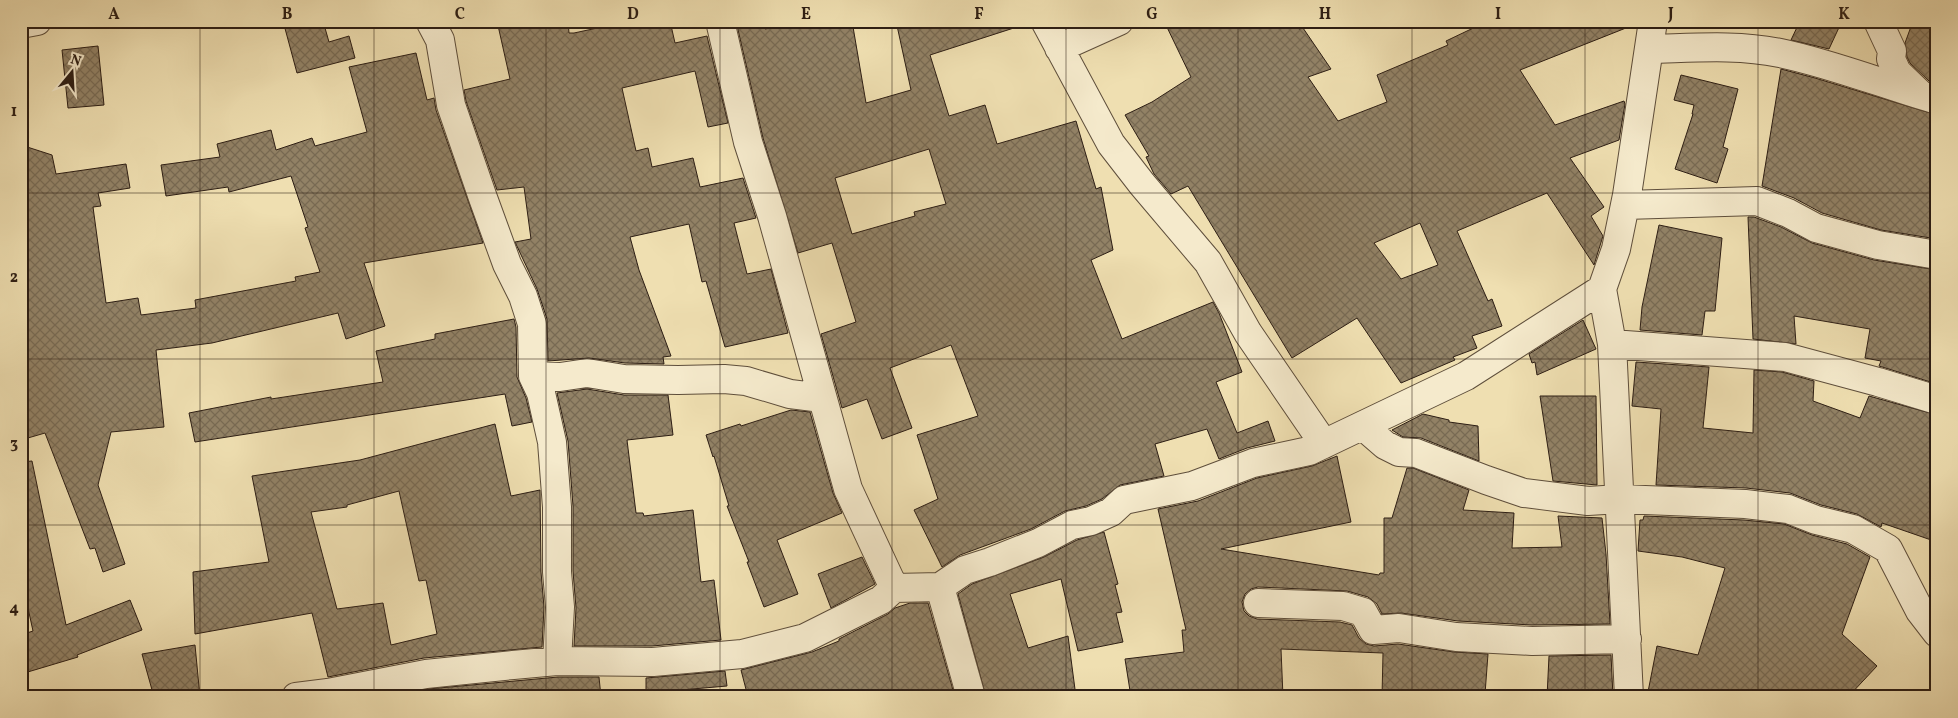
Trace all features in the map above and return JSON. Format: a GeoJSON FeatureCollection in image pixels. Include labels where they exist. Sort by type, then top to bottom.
{"type":"FeatureCollection","features":[{"type":"Feature","properties":{"kind":"street"},"geometry":{"type":"LineString","coordinates":[[21,24],[38,21]]}},
{"type":"Feature","properties":{"kind":"street"},"geometry":{"type":"LineString","coordinates":[[430,21],[440,40],[451,106],[482,198],[507,264],[523,296],[532,324],[532,376],[541,393],[552,442],[557,507],[556,572],[560,607],[557,661]]}},
{"type":"Feature","properties":{"kind":"street"},"geometry":{"type":"LineString","coordinates":[[720,21],[748,142],[772,216],[848,489],[894,588]]}},
{"type":"Feature","properties":{"kind":"street"},"geometry":{"type":"LineString","coordinates":[[1045,21],[1111,144],[1208,262],[1248,333],[1324,444]]}},
{"type":"Feature","properties":{"kind":"street"},"geometry":{"type":"LineString","coordinates":[[1059,48],[1118,21]]}},
{"type":"Feature","properties":{"kind":"street"},"geometry":{"type":"LineString","coordinates":[[1629,697],[1612,344],[1602,289],[1616,249],[1625,205],[1653,21]]}},
{"type":"Feature","properties":{"kind":"street"},"geometry":{"type":"LineString","coordinates":[[1878,21],[1892,51],[1891,59],[1897,72],[1929,98]]}},
{"type":"Feature","properties":{"kind":"street"},"geometry":{"type":"LineString","coordinates":[[1650,49],[1736,47],[1779,52],[1929,98]]}},
{"type":"Feature","properties":{"kind":"street"},"geometry":{"type":"LineString","coordinates":[[1625,205],[1757,201],[1788,213],[1816,228],[1878,246],[1937,256]]}},
{"type":"Feature","properties":{"kind":"street"},"geometry":{"type":"LineString","coordinates":[[296,697],[328,693],[426,674],[557,661],[654,662],[742,654],[805,638],[881,600],[894,588],[940,587],[965,570],[1038,543],[1072,525],[1091,521],[1111,512],[1124,500],[1192,486],[1253,463],[1309,452],[1466,376],[1602,289]]}},
{"type":"Feature","properties":{"kind":"street"},"geometry":{"type":"LineString","coordinates":[[1612,344],[1785,357],[1937,400]]}},
{"type":"Feature","properties":{"kind":"street"},"geometry":{"type":"LineString","coordinates":[[532,376],[560,377],[587,373],[624,379],[678,380],[724,378],[746,381],[790,394],[822,398]]}},
{"type":"Feature","properties":{"kind":"street"},"geometry":{"type":"LineString","coordinates":[[1362,426],[1384,445],[1399,452],[1416,453],[1486,480],[1524,492],[1588,501],[1620,499],[1744,504],[1788,509],[1816,520],[1853,528],[1888,549],[1920,611],[1937,633]]}},
{"type":"Feature","properties":{"kind":"street"},"geometry":{"type":"LineString","coordinates":[[940,587],[971,697]]}},
{"type":"Feature","properties":{"kind":"street"},"geometry":{"type":"LineString","coordinates":[[1258,603],[1343,606],[1363,612],[1372,630],[1399,628],[1456,637],[1532,640],[1627,639]]}},
{"type":"Feature","properties":{"kind":"building"},"geometry":{"type":"Polygon","coordinates":[[[283,21],[323,21],[329,42],[349,36],[355,58],[297,73],[283,21]]]}},
{"type":"Feature","properties":{"kind":"building"},"geometry":{"type":"Polygon","coordinates":[[[497,21],[568,21],[569,33],[574,33],[630,21],[670,21],[675,43],[707,36],[728,123],[708,127],[695,71],[622,88],[636,151],[648,148],[652,167],[693,158],[700,187],[743,178],[756,218],[734,223],[747,274],[771,269],[788,333],[725,347],[706,281],[702,282],[689,224],[630,237],[639,270],[671,356],[663,357],[664,364],[625,363],[589,358],[548,361],[547,319],[537,289],[515,242],[531,239],[524,187],[497,190],[466,101],[464,90],[510,79],[497,21]]]}},
{"type":"Feature","properties":{"kind":"building"},"geometry":{"type":"Polygon","coordinates":[[[736,21],[763,21],[765,29],[812,21],[852,21],[866,103],[911,90],[896,21],[1019,21],[1020,26],[930,55],[949,116],[985,105],[997,144],[1076,121],[1096,189],[1101,187],[1113,250],[1091,260],[1122,339],[1213,302],[1242,372],[1216,382],[1237,433],[1268,421],[1275,441],[1247,448],[1219,459],[1207,429],[1155,444],[1164,476],[1120,485],[1102,499],[1086,506],[1065,511],[1031,529],[960,555],[942,567],[914,510],[938,499],[917,435],[978,416],[951,345],[890,368],[912,428],[882,439],[867,399],[842,408],[821,334],[856,322],[832,243],[798,253],[763,138],[736,21]],[[929,149],[835,178],[852,234],[915,216],[914,212],[946,204],[929,149]]]}},
{"type":"Feature","properties":{"kind":"building"},"geometry":{"type":"Polygon","coordinates":[[[1164,21],[1296,21],[1299,29],[1303,28],[1331,69],[1308,77],[1338,121],[1387,102],[1377,75],[1448,45],[1446,41],[1488,21],[1635,21],[1636,24],[1520,70],[1555,125],[1624,101],[1619,140],[1570,158],[1604,207],[1591,216],[1603,236],[1594,265],[1547,193],[1457,231],[1488,301],[1492,299],[1502,326],[1472,336],[1477,348],[1453,357],[1455,360],[1401,383],[1357,318],[1292,358],[1188,186],[1171,194],[1154,174],[1146,157],[1149,156],[1125,115],[1152,102],[1191,77],[1164,21]],[[1420,223],[1374,243],[1401,279],[1438,265],[1420,223]]]}},
{"type":"Feature","properties":{"kind":"building"},"geometry":{"type":"Polygon","coordinates":[[[1800,21],[1842,21],[1829,49],[1791,40],[1800,21]]]}},
{"type":"Feature","properties":{"kind":"building"},"geometry":{"type":"Polygon","coordinates":[[[1913,21],[1937,21],[1937,84],[1929,81],[1910,63],[1907,57],[1905,43],[1913,21]]]}},
{"type":"Feature","properties":{"kind":"building"},"geometry":{"type":"Polygon","coordinates":[[[98,46],[104,105],[68,108],[62,50],[98,46]]]}},
{"type":"Feature","properties":{"kind":"building"},"geometry":{"type":"Polygon","coordinates":[[[416,53],[427,100],[434,98],[436,110],[483,243],[364,263],[385,326],[346,339],[338,313],[212,343],[156,350],[164,427],[111,432],[98,485],[125,564],[103,572],[95,548],[90,549],[45,433],[21,440],[21,145],[52,155],[56,174],[126,164],[130,188],[98,193],[101,206],[93,207],[106,303],[138,298],[141,315],[196,308],[195,300],[296,281],[295,277],[320,272],[305,228],[308,227],[291,176],[229,192],[228,187],[166,196],[161,165],[220,157],[217,144],[271,130],[276,150],[312,138],[315,146],[367,132],[349,67],[416,53]]]}},
{"type":"Feature","properties":{"kind":"building"},"geometry":{"type":"Polygon","coordinates":[[[1781,69],[1937,115],[1937,239],[1881,230],[1822,213],[1794,198],[1762,186],[1781,69]]]}},
{"type":"Feature","properties":{"kind":"building"},"geometry":{"type":"Polygon","coordinates":[[[1681,75],[1738,89],[1723,147],[1728,149],[1717,183],[1675,169],[1693,114],[1694,105],[1674,100],[1681,75]]]}},
{"type":"Feature","properties":{"kind":"building"},"geometry":{"type":"Polygon","coordinates":[[[1748,217],[1754,217],[1781,227],[1812,243],[1874,260],[1937,270],[1937,384],[1879,366],[1881,361],[1865,358],[1870,329],[1794,316],[1796,344],[1753,339],[1748,217]]]}},
{"type":"Feature","properties":{"kind":"building"},"geometry":{"type":"Polygon","coordinates":[[[1659,225],[1722,238],[1715,311],[1705,311],[1702,335],[1640,330],[1642,307],[1659,225]]]}},
{"type":"Feature","properties":{"kind":"building"},"geometry":{"type":"Polygon","coordinates":[[[514,319],[516,327],[517,377],[526,398],[532,422],[512,426],[505,394],[195,442],[189,413],[271,397],[271,399],[383,382],[376,351],[435,339],[435,334],[514,319]]]}},
{"type":"Feature","properties":{"kind":"building"},"geometry":{"type":"Polygon","coordinates":[[[1583,320],[1596,349],[1537,375],[1535,362],[1532,363],[1529,354],[1583,320]]]}},
{"type":"Feature","properties":{"kind":"building"},"geometry":{"type":"Polygon","coordinates":[[[1636,362],[1709,367],[1703,428],[1753,433],[1754,370],[1782,372],[1814,381],[1813,401],[1860,418],[1869,396],[1937,415],[1937,542],[1882,523],[1881,527],[1857,514],[1821,505],[1790,493],[1746,488],[1656,485],[1661,409],[1632,406],[1636,362]]]}},
{"type":"Feature","properties":{"kind":"building"},"geometry":{"type":"Polygon","coordinates":[[[587,389],[624,395],[668,395],[673,435],[627,440],[636,513],[643,513],[644,516],[693,510],[701,582],[714,580],[721,640],[652,646],[574,646],[576,608],[573,571],[573,506],[568,441],[557,393],[587,389]]]}},
{"type":"Feature","properties":{"kind":"building"},"geometry":{"type":"Polygon","coordinates":[[[1540,396],[1596,396],[1597,485],[1553,481],[1540,396]]]}},
{"type":"Feature","properties":{"kind":"building"},"geometry":{"type":"Polygon","coordinates":[[[791,410],[810,412],[833,493],[842,513],[777,540],[798,594],[764,607],[727,506],[729,506],[706,435],[791,410]]]}},
{"type":"Feature","properties":{"kind":"building"},"geometry":{"type":"Polygon","coordinates":[[[1423,414],[1449,420],[1449,422],[1478,426],[1479,461],[1421,438],[1403,437],[1392,430],[1423,414]]]}},
{"type":"Feature","properties":{"kind":"building"},"geometry":{"type":"Polygon","coordinates":[[[495,424],[511,496],[540,490],[541,572],[544,607],[542,647],[424,658],[328,677],[312,613],[195,634],[193,572],[269,562],[252,476],[360,460],[495,424]],[[399,491],[347,505],[347,507],[311,512],[337,609],[383,603],[391,645],[437,634],[426,580],[419,581],[399,491]]]}},
{"type":"Feature","properties":{"kind":"building"},"geometry":{"type":"Polygon","coordinates":[[[1337,456],[1351,522],[1221,549],[1379,575],[1384,573],[1384,518],[1392,518],[1407,468],[1413,468],[1469,490],[1463,510],[1514,513],[1512,548],[1562,547],[1558,516],[1602,518],[1610,624],[1532,625],[1458,621],[1401,613],[1382,614],[1377,604],[1368,597],[1347,591],[1258,587],[1251,589],[1245,594],[1242,602],[1244,611],[1249,616],[1257,619],[1340,622],[1352,625],[1359,638],[1366,644],[1374,646],[1398,644],[1454,652],[1488,654],[1485,694],[1430,690],[1430,697],[1382,697],[1383,653],[1281,649],[1283,697],[1131,697],[1125,659],[1184,652],[1182,630],[1186,630],[1158,509],[1198,501],[1257,478],[1312,466],[1337,456]]]}},
{"type":"Feature","properties":{"kind":"building"},"geometry":{"type":"Polygon","coordinates":[[[32,461],[66,625],[130,600],[142,630],[77,655],[78,657],[21,674],[21,635],[33,631],[21,576],[21,462],[32,461]]]}},
{"type":"Feature","properties":{"kind":"building"},"geometry":{"type":"Polygon","coordinates":[[[1644,516],[1744,520],[1784,524],[1812,535],[1847,544],[1870,557],[1842,634],[1877,666],[1848,697],[1647,697],[1657,646],[1698,655],[1725,568],[1682,557],[1638,551],[1640,520],[1643,520],[1644,516]]]}},
{"type":"Feature","properties":{"kind":"building"},"geometry":{"type":"Polygon","coordinates":[[[1104,532],[1118,584],[1115,585],[1122,612],[1116,613],[1123,642],[1078,651],[1061,579],[1010,594],[1028,648],[1068,636],[1076,697],[986,697],[958,594],[972,584],[1044,557],[1077,540],[1104,532]]]}},
{"type":"Feature","properties":{"kind":"building"},"geometry":{"type":"Polygon","coordinates":[[[862,557],[875,584],[831,608],[818,574],[862,557]]]}},
{"type":"Feature","properties":{"kind":"building"},"geometry":{"type":"Polygon","coordinates":[[[910,603],[928,603],[955,697],[748,697],[741,670],[812,652],[839,641],[839,639],[888,614],[895,608],[910,603]]]}},
{"type":"Feature","properties":{"kind":"building"},"geometry":{"type":"Polygon","coordinates":[[[195,645],[200,697],[154,697],[142,654],[195,645]]]}},
{"type":"Feature","properties":{"kind":"building"},"geometry":{"type":"Polygon","coordinates":[[[1611,655],[1613,697],[1547,697],[1549,656],[1611,655]]]}},
{"type":"Feature","properties":{"kind":"building"},"geometry":{"type":"Polygon","coordinates":[[[725,671],[727,686],[646,693],[646,678],[725,671]]]}},
{"type":"Feature","properties":{"kind":"building"},"geometry":{"type":"Polygon","coordinates":[[[558,677],[599,677],[601,697],[503,697],[503,690],[437,694],[438,697],[391,697],[428,689],[558,677]]]}}]}
